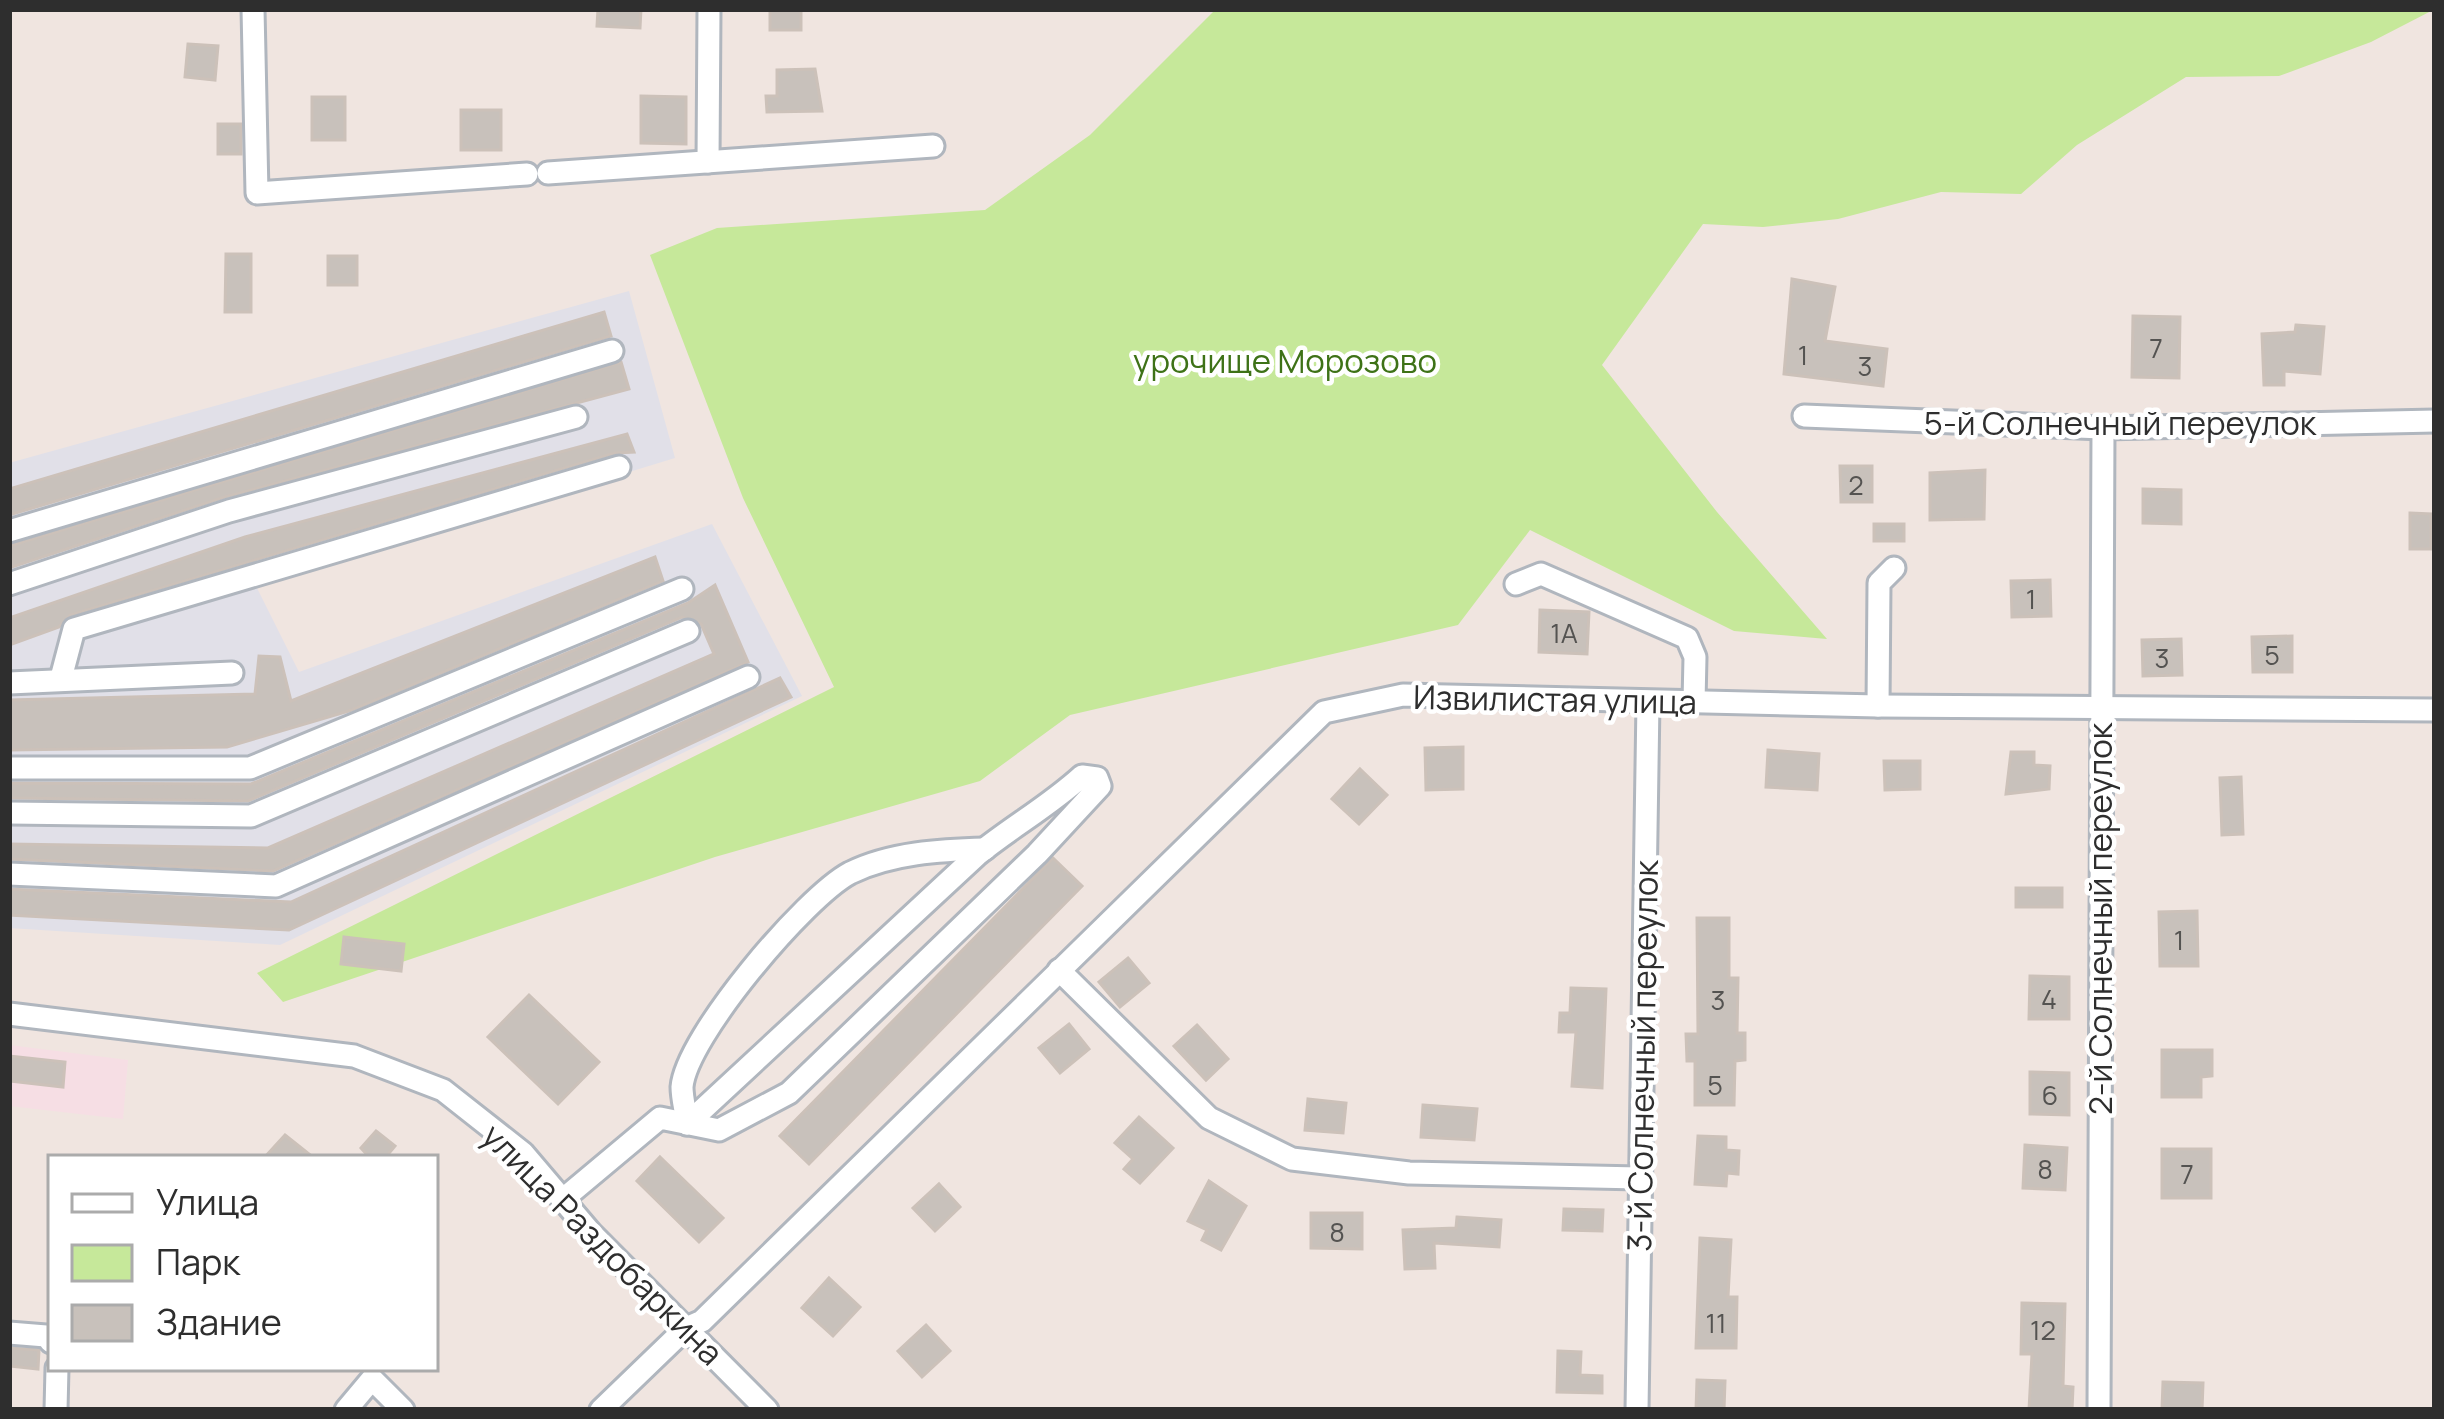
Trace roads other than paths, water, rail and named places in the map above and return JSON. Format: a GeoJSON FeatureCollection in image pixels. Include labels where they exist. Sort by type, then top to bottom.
{"type":"FeatureCollection","features":[{"type":"Feature","properties":{"kind":"street"},"geometry":{"type":"LineString","coordinates":[[253,9],[256,193],[933,146]]}},
{"type":"Feature","properties":{"kind":"street"},"geometry":{"type":"LineString","coordinates":[[708,162],[709,9]]}},
{"type":"Feature","properties":{"kind":"street"},"geometry":{"type":"LineString","coordinates":[[9,531],[612,351]]}},
{"type":"Feature","properties":{"kind":"street","name":"5-й Солнечный переулок"},"geometry":{"type":"LineString","coordinates":[[1804,416],[2103,428],[2435,421]]}},
{"type":"Feature","properties":{"kind":"street"},"geometry":{"type":"LineString","coordinates":[[9,584],[230,512],[576,417]]}},
{"type":"Feature","properties":{"kind":"street","name":"2-й Солнечный переулок"},"geometry":{"type":"LineString","coordinates":[[2099,1410],[2103,428]]}},
{"type":"Feature","properties":{"kind":"street"},"geometry":{"type":"LineString","coordinates":[[61,678],[74,629],[619,467]]}},
{"type":"Feature","properties":{"kind":"street"},"geometry":{"type":"LineString","coordinates":[[1878,706],[1879,583],[1894,568]]}},
{"type":"Feature","properties":{"kind":"street"},"geometry":{"type":"LineString","coordinates":[[1516,584],[1541,574],[1687,638],[1695,657],[1694,702]]}},
{"type":"Feature","properties":{"kind":"street"},"geometry":{"type":"LineString","coordinates":[[9,769],[250,768],[682,589]]}},
{"type":"Feature","properties":{"kind":"street"},"geometry":{"type":"LineString","coordinates":[[9,813],[250,816],[688,631]]}},
{"type":"Feature","properties":{"kind":"street"},"geometry":{"type":"LineString","coordinates":[[9,683],[232,673]]}},
{"type":"Feature","properties":{"kind":"street"},"geometry":{"type":"LineString","coordinates":[[9,874],[276,886],[748,677]]}},
{"type":"Feature","properties":{"kind":"street","name":"Извилистая улица"},"geometry":{"type":"LineString","coordinates":[[601,1410],[686,1328],[702,1321],[1324,712],[1402,695],[1878,706],[2435,710]]}},
{"type":"Feature","properties":{"kind":"street","name":"3-й Солнечный переулок"},"geometry":{"type":"LineString","coordinates":[[1637,1410],[1648,702]]}},
{"type":"Feature","properties":{"kind":"street"},"geometry":{"type":"LineString","coordinates":[[562,1200],[661,1118],[687,1124],[719,1130],[789,1093],[1036,854],[1100,786],[1097,778],[1082,776],[1042,812],[985,848],[687,1124]]}},
{"type":"Feature","properties":{"kind":"street"},"geometry":{"type":"LineString","coordinates":[[687,1124],[682,1084],[718,1011],[804,910],[848,874],[892,859],[985,848]]}},
{"type":"Feature","properties":{"kind":"street"},"geometry":{"type":"LineString","coordinates":[[1059,970],[1209,1118],[1292,1159],[1408,1173],[1639,1178]]}},
{"type":"Feature","properties":{"kind":"street","name":"улица Раздобаркина"},"geometry":{"type":"LineString","coordinates":[[9,1014],[354,1056],[443,1090],[523,1153],[562,1200],[766,1410]]}},
{"type":"Feature","properties":{"kind":"street"},"geometry":{"type":"LineString","coordinates":[[9,1333],[48,1338]]}},
{"type":"Feature","properties":{"kind":"street"},"geometry":{"type":"LineString","coordinates":[[56,1410],[57,1371]]}},
{"type":"Feature","properties":{"kind":"street"},"geometry":{"type":"LineString","coordinates":[[346,1410],[372,1379],[404,1410]]}},
{"type":"Feature","properties":{"kind":"park label","name":"урочище Морозово"},"geometry":{"type":"Point","coordinates":[1285,360]}}]}
